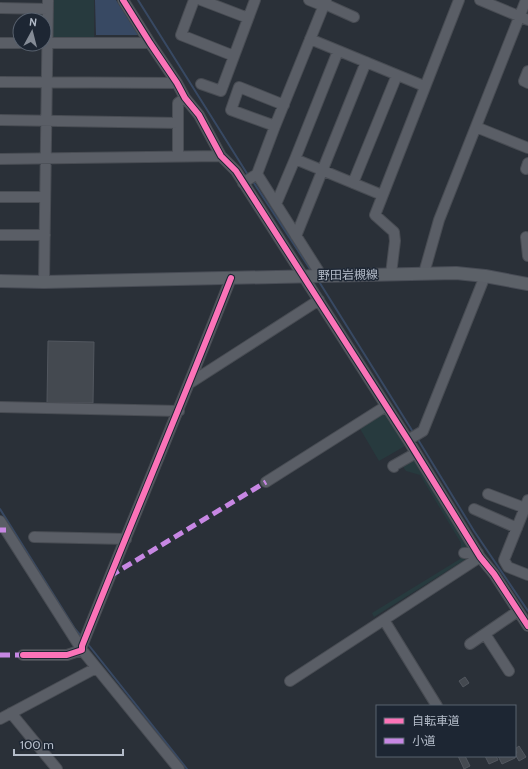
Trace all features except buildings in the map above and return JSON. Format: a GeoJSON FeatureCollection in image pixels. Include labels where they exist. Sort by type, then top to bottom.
{"type":"FeatureCollection","features":[{"type":"Feature","properties":{"kind":"main road","name":"野田岩槻線"},"geometry":{"type":"LineString","coordinates":[[0,281],[44,282],[456,273],[485,276],[528,284]]}},
{"type":"Feature","properties":{"kind":"street"},"geometry":{"type":"LineString","coordinates":[[123,0],[177,82],[185,98],[199,115],[221,156],[236,171],[304,276],[479,555],[494,574],[528,626]]}},
{"type":"Feature","properties":{"kind":"street"},"geometry":{"type":"LineString","coordinates":[[194,0],[181,35],[234,56]]}},
{"type":"Feature","properties":{"kind":"street"},"geometry":{"type":"LineString","coordinates":[[201,0],[248,18]]}},
{"type":"Feature","properties":{"kind":"street"},"geometry":{"type":"LineString","coordinates":[[202,84],[221,90],[255,0]]}},
{"type":"Feature","properties":{"kind":"street"},"geometry":{"type":"LineString","coordinates":[[309,0],[325,3],[354,17]]}},
{"type":"Feature","properties":{"kind":"street"},"geometry":{"type":"LineString","coordinates":[[391,274],[395,241],[394,232],[375,214],[459,0]]}},
{"type":"Feature","properties":{"kind":"street"},"geometry":{"type":"LineString","coordinates":[[480,0],[524,18]]}},
{"type":"Feature","properties":{"kind":"street"},"geometry":{"type":"LineString","coordinates":[[424,273],[439,220],[476,127],[524,18],[526,0]]}},
{"type":"Feature","properties":{"kind":"street"},"geometry":{"type":"LineString","coordinates":[[243,183],[257,174],[325,3]]}},
{"type":"Feature","properties":{"kind":"street"},"geometry":{"type":"LineString","coordinates":[[0,8],[48,4]]}},
{"type":"Feature","properties":{"kind":"street"},"geometry":{"type":"LineString","coordinates":[[310,40],[424,86]]}},
{"type":"Feature","properties":{"kind":"street"},"geometry":{"type":"LineString","coordinates":[[0,43],[12,43]]}},
{"type":"Feature","properties":{"kind":"street"},"geometry":{"type":"LineString","coordinates":[[52,43],[150,43]]}},
{"type":"Feature","properties":{"kind":"street"},"geometry":{"type":"LineString","coordinates":[[276,204],[338,51]]}},
{"type":"Feature","properties":{"kind":"street"},"geometry":{"type":"LineString","coordinates":[[44,282],[46,52]]}},
{"type":"Feature","properties":{"kind":"street"},"geometry":{"type":"LineString","coordinates":[[296,236],[366,62]]}},
{"type":"Feature","properties":{"kind":"street"},"geometry":{"type":"LineString","coordinates":[[528,71],[524,81],[528,83]]}},
{"type":"Feature","properties":{"kind":"street"},"geometry":{"type":"LineString","coordinates":[[353,183],[397,75]]}},
{"type":"Feature","properties":{"kind":"street"},"geometry":{"type":"LineString","coordinates":[[0,82],[177,82]]}},
{"type":"Feature","properties":{"kind":"street"},"geometry":{"type":"LineString","coordinates":[[275,126],[231,110],[239,87],[284,105]]}},
{"type":"Feature","properties":{"kind":"street"},"geometry":{"type":"LineString","coordinates":[[178,157],[178,103],[185,98]]}},
{"type":"Feature","properties":{"kind":"street"},"geometry":{"type":"LineString","coordinates":[[0,120],[178,123]]}},
{"type":"Feature","properties":{"kind":"street"},"geometry":{"type":"LineString","coordinates":[[476,127],[528,148]]}},
{"type":"Feature","properties":{"kind":"street"},"geometry":{"type":"LineString","coordinates":[[0,159],[221,156]]}},
{"type":"Feature","properties":{"kind":"street"},"geometry":{"type":"LineString","coordinates":[[295,159],[382,195]]}},
{"type":"Feature","properties":{"kind":"street"},"geometry":{"type":"LineString","coordinates":[[257,174],[321,275]]}},
{"type":"Feature","properties":{"kind":"street"},"geometry":{"type":"LineString","coordinates":[[0,197],[45,198]]}},
{"type":"Feature","properties":{"kind":"street"},"geometry":{"type":"LineString","coordinates":[[0,235],[45,235]]}},
{"type":"Feature","properties":{"kind":"street"},"geometry":{"type":"LineString","coordinates":[[526,237],[528,256]]}},
{"type":"Feature","properties":{"kind":"street"},"geometry":{"type":"LineString","coordinates":[[408,440],[424,431],[485,276]]}},
{"type":"Feature","properties":{"kind":"street"},"geometry":{"type":"LineString","coordinates":[[23,655],[67,655],[84,644],[179,411],[231,278]]}},
{"type":"Feature","properties":{"kind":"street"},"geometry":{"type":"LineString","coordinates":[[190,383],[319,300]]}},
{"type":"Feature","properties":{"kind":"street"},"geometry":{"type":"LineString","coordinates":[[266,482],[386,406]]}},
{"type":"Feature","properties":{"kind":"street"},"geometry":{"type":"LineString","coordinates":[[0,407],[179,411]]}},
{"type":"Feature","properties":{"kind":"street"},"geometry":{"type":"LineString","coordinates":[[394,467],[393,466],[416,453]]}},
{"type":"Feature","properties":{"kind":"street"},"geometry":{"type":"LineString","coordinates":[[488,494],[526,504],[504,560],[508,567],[528,575]]}},
{"type":"Feature","properties":{"kind":"street"},"geometry":{"type":"LineString","coordinates":[[474,509],[528,529]]}},
{"type":"Feature","properties":{"kind":"street"},"geometry":{"type":"LineString","coordinates":[[0,521],[84,644],[96,668],[179,769]]}},
{"type":"Feature","properties":{"kind":"street"},"geometry":{"type":"LineString","coordinates":[[34,537],[126,539]]}},
{"type":"Feature","properties":{"kind":"street"},"geometry":{"type":"LineString","coordinates":[[464,553],[479,555]]}},
{"type":"Feature","properties":{"kind":"street"},"geometry":{"type":"LineString","coordinates":[[290,681],[384,620],[479,555]]}},
{"type":"Feature","properties":{"kind":"street"},"geometry":{"type":"LineString","coordinates":[[470,644],[518,611]]}},
{"type":"Feature","properties":{"kind":"street"},"geometry":{"type":"LineString","coordinates":[[384,620],[436,705]]}},
{"type":"Feature","properties":{"kind":"street"},"geometry":{"type":"LineString","coordinates":[[485,634],[509,671]]}},
{"type":"Feature","properties":{"kind":"street"},"geometry":{"type":"LineString","coordinates":[[0,719],[96,668]]}},
{"type":"Feature","properties":{"kind":"street"},"geometry":{"type":"LineString","coordinates":[[11,713],[57,769]]}},
{"type":"Feature","properties":{"kind":"green space"},"geometry":{"type":"Polygon","coordinates":[[[50,0],[94,0],[94,37],[52,37],[52,12],[50,12],[50,0]]]}},
{"type":"Feature","properties":{"kind":"green space"},"geometry":{"type":"Polygon","coordinates":[[[385,412],[405,446],[379,461],[359,427],[385,412]]]}},
{"type":"Feature","properties":{"kind":"green space"},"geometry":{"type":"Polygon","coordinates":[[[415,456],[469,543],[466,559],[374,617],[372,613],[460,559],[461,543],[420,475],[406,471],[401,464],[415,456]]]}},
{"type":"Feature","properties":{"kind":"water"},"geometry":{"type":"Polygon","coordinates":[[[95,0],[116,0],[138,35],[96,35],[95,0]]]}},
{"type":"Feature","properties":{"kind":"waterway"},"geometry":{"type":"LineString","coordinates":[[138,0],[248,175]]}},
{"type":"Feature","properties":{"kind":"waterway"},"geometry":{"type":"LineString","coordinates":[[252,180],[312,272]]}},
{"type":"Feature","properties":{"kind":"waterway"},"geometry":{"type":"LineString","coordinates":[[318,280],[413,432]]}},
{"type":"Feature","properties":{"kind":"waterway"},"geometry":{"type":"LineString","coordinates":[[417,438],[474,531],[528,611]]}},
{"type":"Feature","properties":{"kind":"waterway"},"geometry":{"type":"LineString","coordinates":[[0,509],[75,629],[81,636]]}},
{"type":"Feature","properties":{"kind":"waterway"},"geometry":{"type":"LineString","coordinates":[[87,643],[187,769]]}},
{"type":"Feature","properties":{"kind":"marked path"},"geometry":{"type":"LineString","coordinates":[[110,576],[266,482]]}},
{"type":"Feature","properties":{"kind":"marked path"},"geometry":{"type":"LineString","coordinates":[[0,530],[6,530]]}},
{"type":"Feature","properties":{"kind":"marked path"},"geometry":{"type":"LineString","coordinates":[[0,655],[23,655]]}},
{"type":"Feature","properties":{"kind":"cycle path"},"geometry":{"type":"LineString","coordinates":[[123,0],[177,83],[185,98],[199,115],[221,156],[236,171],[408,440],[480,557],[494,574],[528,626]]}},
{"type":"Feature","properties":{"kind":"cycle path"},"geometry":{"type":"LineString","coordinates":[[23,655],[67,655],[82,650],[82,646],[231,278]]}}]}
